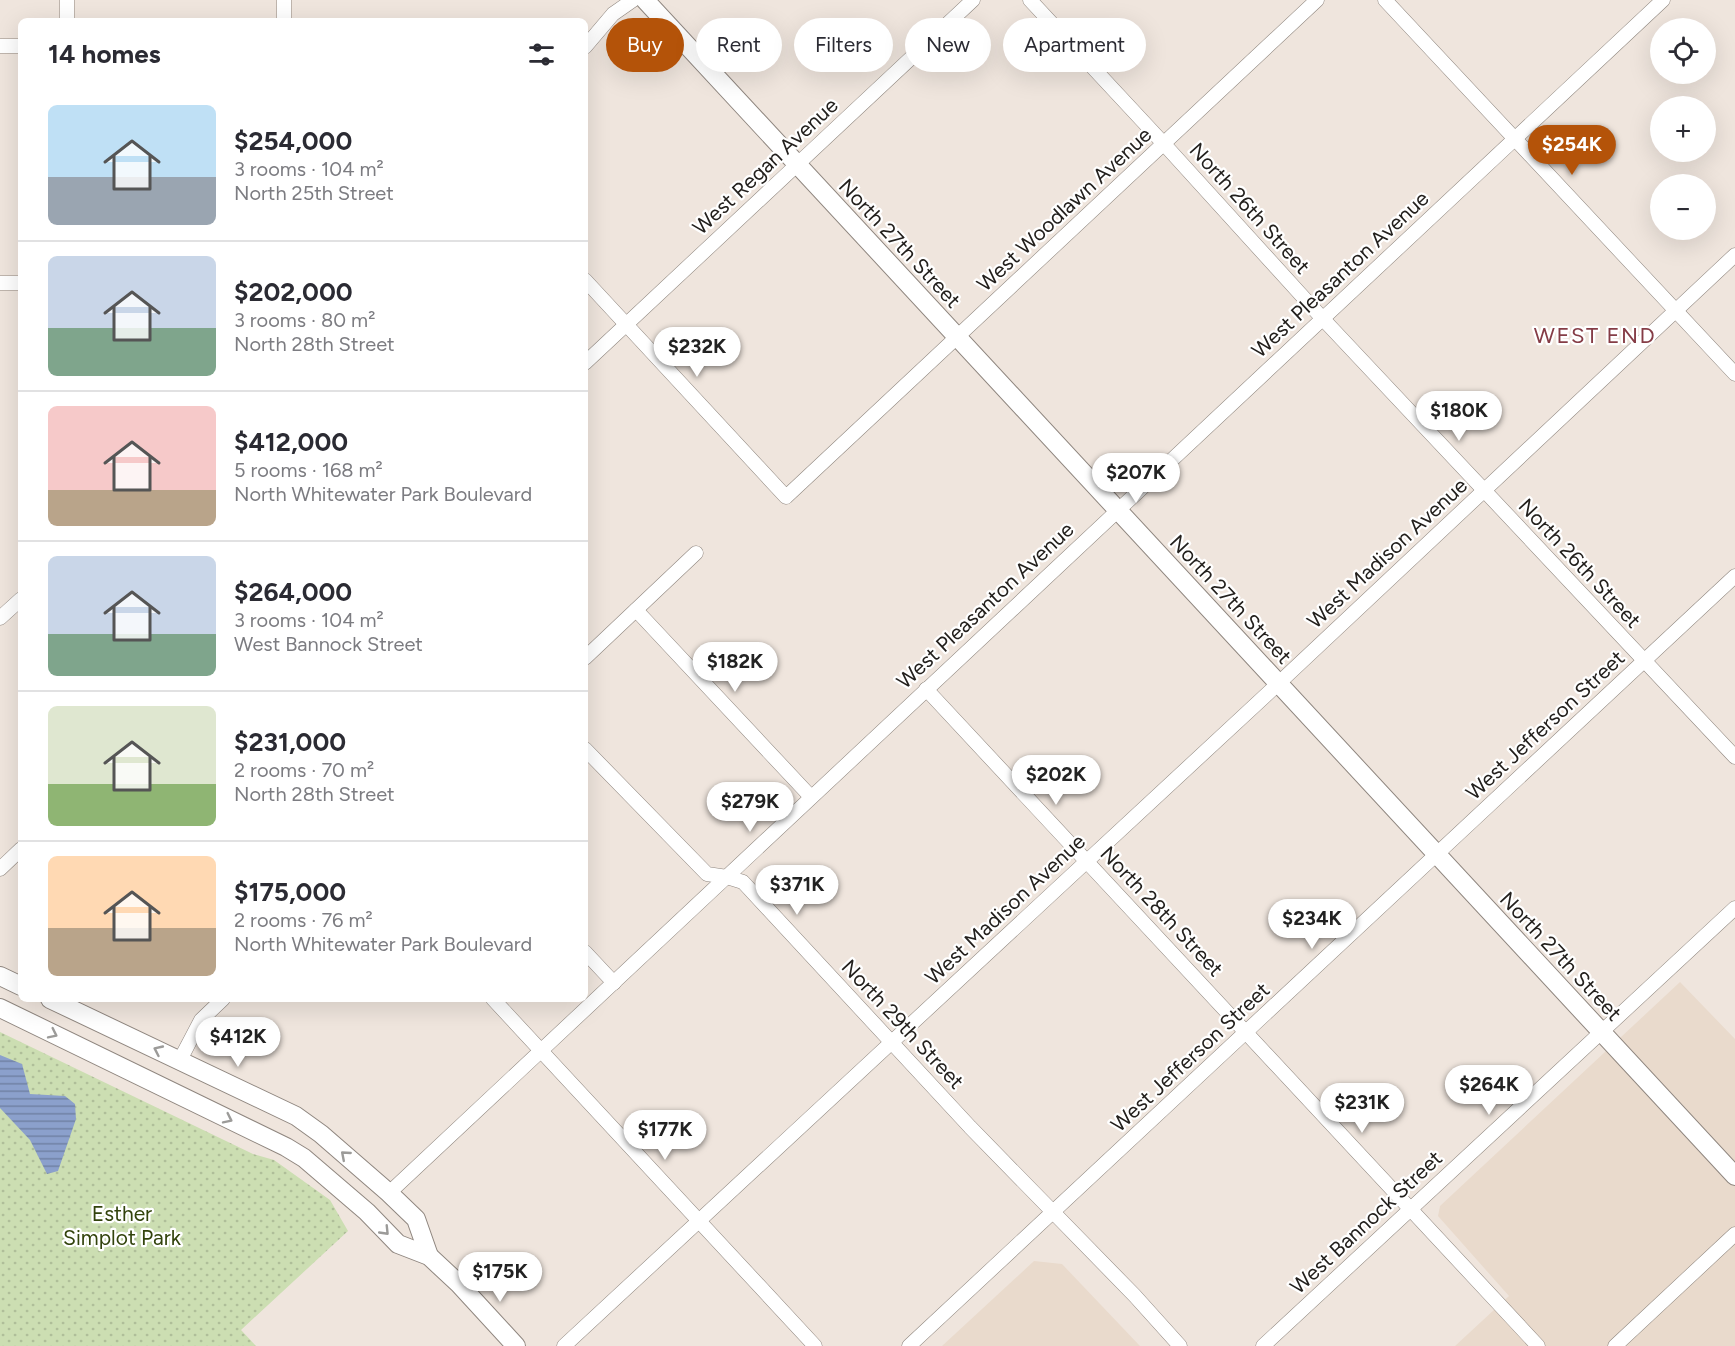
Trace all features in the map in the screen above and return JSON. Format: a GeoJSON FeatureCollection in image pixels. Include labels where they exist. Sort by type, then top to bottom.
{"type":"FeatureCollection","features":[{"type":"Feature","properties":{"kind":"street"},"geometry":{"type":"LineString","coordinates":[[67,0],[67,18]]}},
{"type":"Feature","properties":{"kind":"street"},"geometry":{"type":"LineString","coordinates":[[284,0],[284,18]]}},
{"type":"Feature","properties":{"kind":"street"},"geometry":{"type":"LineString","coordinates":[[588,43],[613,14],[633,0]]}},
{"type":"Feature","properties":{"kind":"street","name":"North 27th Street"},"geometry":{"type":"LineString","coordinates":[[645,0],[1735,1176]]}},
{"type":"Feature","properties":{"kind":"street","name":"West Regan Avenue"},"geometry":{"type":"LineString","coordinates":[[588,360],[973,0]]}},
{"type":"Feature","properties":{"kind":"street","name":"North 26th Street"},"geometry":{"type":"LineString","coordinates":[[1030,0],[1323,319],[1735,758]]}},
{"type":"Feature","properties":{"kind":"street","name":"West Woodlawn Avenue"},"geometry":{"type":"LineString","coordinates":[[626,325],[786,496],[1317,0]]}},
{"type":"Feature","properties":{"kind":"street"},"geometry":{"type":"LineString","coordinates":[[1386,0],[1735,374]]}},
{"type":"Feature","properties":{"kind":"street","name":"West Pleasanton Avenue"},"geometry":{"type":"LineString","coordinates":[[389,1193],[1663,0]]}},
{"type":"Feature","properties":{"kind":"street"},"geometry":{"type":"LineString","coordinates":[[0,46],[18,46]]}},
{"type":"Feature","properties":{"kind":"street","name":"West Madison Avenue"},"geometry":{"type":"LineString","coordinates":[[564,1346],[1087,862],[1735,255]]}},
{"type":"Feature","properties":{"kind":"street"},"geometry":{"type":"LineString","coordinates":[[0,283],[18,283]]}},
{"type":"Feature","properties":{"kind":"street"},"geometry":{"type":"LineString","coordinates":[[588,283],[626,325]]}},
{"type":"Feature","properties":{"kind":"street"},"geometry":{"type":"LineString","coordinates":[[588,655],[696,553]]}},
{"type":"Feature","properties":{"kind":"street","name":"West Jefferson Street"},"geometry":{"type":"LineString","coordinates":[[909,1346],[1034,1227],[1246,1033],[1735,576]]}},
{"type":"Feature","properties":{"kind":"street"},"geometry":{"type":"LineString","coordinates":[[0,618],[18,602]]}},
{"type":"Feature","properties":{"kind":"street"},"geometry":{"type":"LineString","coordinates":[[636,610],[811,797]]}},
{"type":"Feature","properties":{"kind":"street","name":"North 28th Street"},"geometry":{"type":"LineString","coordinates":[[926,689],[1538,1346]]}},
{"type":"Feature","properties":{"kind":"street","name":"North 29th Street"},"geometry":{"type":"LineString","coordinates":[[588,752],[706,874],[743,882],[892,1043],[1139,1300],[1180,1346]]}},
{"type":"Feature","properties":{"kind":"street"},"geometry":{"type":"LineString","coordinates":[[0,869],[18,852]]}},
{"type":"Feature","properties":{"kind":"street","name":"West Bannock Street"},"geometry":{"type":"LineString","coordinates":[[1263,1346],[1735,908]]}},
{"type":"Feature","properties":{"kind":"street"},"geometry":{"type":"LineString","coordinates":[[588,955],[614,983]]}},
{"type":"Feature","properties":{"kind":"street"},"geometry":{"type":"LineString","coordinates":[[0,976],[18,985]]}},
{"type":"Feature","properties":{"kind":"street"},"geometry":{"type":"LineString","coordinates":[[56,1002],[296,1116],[321,1134],[416,1219],[429,1256]]}},
{"type":"Feature","properties":{"kind":"street"},"geometry":{"type":"LineString","coordinates":[[180,1060],[201,1020],[220,1002]]}},
{"type":"Feature","properties":{"kind":"street"},"geometry":{"type":"LineString","coordinates":[[496,1002],[814,1346]]}},
{"type":"Feature","properties":{"kind":"street"},"geometry":{"type":"LineString","coordinates":[[0,1008],[286,1147],[304,1158],[367,1212],[398,1244],[429,1256],[459,1284],[516,1346]]}},
{"type":"Feature","properties":{"kind":"street"},"geometry":{"type":"LineString","coordinates":[[1615,1346],[1735,1234]]}},
{"type":"Feature","properties":{"kind":"shaded area"},"geometry":{"type":"Polygon","coordinates":[[[1680,982],[1735,1039],[1735,1346],[1455,1346],[1509,1296],[1438,1216],[1440,1206],[1680,982]]]}},
{"type":"Feature","properties":{"kind":"shaded area"},"geometry":{"type":"Polygon","coordinates":[[[1034,1261],[1062,1264],[1140,1346],[942,1346],[1034,1261]]]}},
{"type":"Feature","properties":{"kind":"green space","name":"Esther Simplot Park"},"geometry":{"type":"Polygon","coordinates":[[[0,1032],[253,1154],[274,1160],[330,1200],[348,1231],[241,1330],[256,1346],[0,1346],[0,1032]]]}},
{"type":"Feature","properties":{"kind":"water"},"geometry":{"type":"Polygon","coordinates":[[[0,1055],[22,1064],[30,1094],[65,1096],[75,1104],[76,1119],[58,1171],[47,1174],[30,1140],[0,1108],[0,1055]]]}},
{"type":"Feature","properties":{"kind":"district","name":"WEST END"},"geometry":{"type":"Point","coordinates":[1595,335]}}]}
